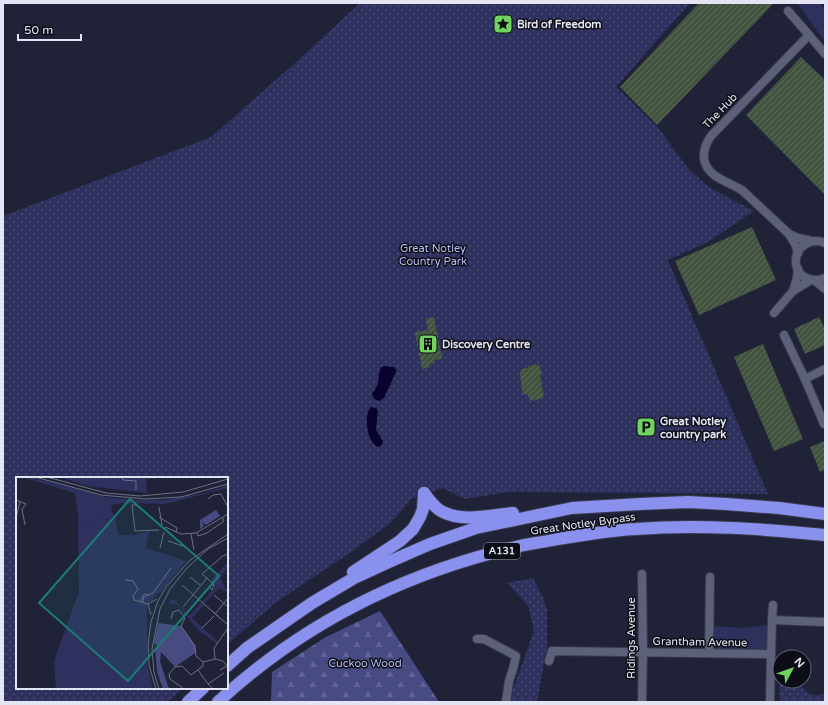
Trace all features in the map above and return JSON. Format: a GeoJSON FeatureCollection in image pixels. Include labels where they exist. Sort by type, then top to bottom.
{"type":"FeatureCollection","features":[{"type":"Feature","properties":{"kind":"highway"},"geometry":{"type":"LineString","coordinates":[[312,602],[350,574],[400,541],[413,529],[423,509],[424,493],[433,505],[442,512],[464,518],[572,508]]}},
{"type":"Feature","properties":{"kind":"highway","name":"Great Notley Bypass"},"geometry":{"type":"LineString","coordinates":[[228,665],[247,648],[312,602],[354,578],[430,544],[476,528],[572,508],[688,502],[779,508],[825,514]]}},
{"type":"Feature","properties":{"kind":"highway","name":"Great Notley Bypass"},"geometry":{"type":"LineString","coordinates":[[218,702],[238,684],[284,649],[346,610],[400,584],[450,566],[520,546],[562,538],[635,529],[703,527],[737,528],[825,535]]}},
{"type":"Feature","properties":{"kind":"highway"},"geometry":{"type":"LineString","coordinates":[[188,702],[202,689]]}},
{"type":"Feature","properties":{"kind":"street"},"geometry":{"type":"LineString","coordinates":[[788,11],[825,54]]}},
{"type":"Feature","properties":{"kind":"street","name":"The Hub"},"geometry":{"type":"LineString","coordinates":[[798,253],[789,234],[743,191],[712,174],[708,170],[705,163],[704,149],[711,136],[809,35]]}},
{"type":"Feature","properties":{"kind":"street","name":"The Hub"},"geometry":{"type":"LineString","coordinates":[[789,234],[798,238],[825,243]]}},
{"type":"Feature","properties":{"kind":"street"},"geometry":{"type":"LineString","coordinates":[[812,241],[801,247],[796,258],[796,264],[803,276],[813,280],[825,289]]}},
{"type":"Feature","properties":{"kind":"street"},"geometry":{"type":"LineString","coordinates":[[793,291],[798,269]]}},
{"type":"Feature","properties":{"kind":"street"},"geometry":{"type":"LineString","coordinates":[[774,313],[793,291],[813,280],[825,278]]}},
{"type":"Feature","properties":{"kind":"street"},"geometry":{"type":"LineString","coordinates":[[784,335],[824,424]]}},
{"type":"Feature","properties":{"kind":"street"},"geometry":{"type":"LineString","coordinates":[[805,379],[825,369]]}},
{"type":"Feature","properties":{"kind":"street","name":"Ridings Avenue"},"geometry":{"type":"LineString","coordinates":[[642,574],[642,702]]}},
{"type":"Feature","properties":{"kind":"street"},"geometry":{"type":"LineString","coordinates":[[709,653],[710,577]]}},
{"type":"Feature","properties":{"kind":"street"},"geometry":{"type":"LineString","coordinates":[[770,702],[773,605]]}},
{"type":"Feature","properties":{"kind":"street"},"geometry":{"type":"LineString","coordinates":[[772,620],[825,622]]}},
{"type":"Feature","properties":{"kind":"street"},"geometry":{"type":"LineString","coordinates":[[476,639],[484,639],[516,656],[509,680],[506,702]]}},
{"type":"Feature","properties":{"kind":"street","name":"Grantham Avenue"},"geometry":{"type":"LineString","coordinates":[[549,661],[552,651],[771,654]]}},
{"type":"Feature","properties":{"kind":"green space","name":"Great Notley Country Park"},"geometry":{"type":"Polygon","coordinates":[[[360,3],[690,3],[616,87],[660,130],[689,170],[710,188],[754,211],[708,242],[668,260],[768,494],[508,492],[465,499],[443,488],[411,499],[392,522],[354,550],[275,603],[228,644],[228,477],[16,477],[16,689],[182,689],[168,702],[3,702],[3,216],[211,137],[360,3]]]}},
{"type":"Feature","properties":{"kind":"green space"},"geometry":{"type":"Polygon","coordinates":[[[797,3],[820,3],[825,9],[825,42],[797,3]]]}},
{"type":"Feature","properties":{"kind":"green space"},"geometry":{"type":"Polygon","coordinates":[[[533,578],[547,609],[547,646],[537,702],[511,702],[512,692],[534,631],[529,607],[507,583],[533,578]]]}},
{"type":"Feature","properties":{"kind":"green space","name":"Cuckoo Wood"},"geometry":{"type":"Polygon","coordinates":[[[380,611],[439,702],[271,702],[272,672],[326,637],[380,611]]]}},
{"type":"Feature","properties":{"kind":"green space"},"geometry":{"type":"Polygon","coordinates":[[[772,624],[771,654],[709,653],[709,626],[744,628],[772,624]]]}},
{"type":"Feature","properties":{"kind":"green space"},"geometry":{"type":"Polygon","coordinates":[[[779,689],[804,689],[811,694],[825,694],[825,702],[780,702],[779,689]]]}},
{"type":"Feature","properties":{"kind":"shaded area"},"geometry":{"type":"Polygon","coordinates":[[[381,367],[394,367],[396,372],[384,398],[379,401],[374,399],[372,394],[378,384],[381,367]]]}},
{"type":"Feature","properties":{"kind":"shaded area"},"geometry":{"type":"Polygon","coordinates":[[[371,407],[378,410],[376,430],[383,441],[382,445],[379,447],[375,445],[369,435],[367,416],[371,407]]]}},
{"type":"Feature","properties":{"kind":"building"},"geometry":{"type":"Polygon","coordinates":[[[699,3],[774,3],[657,125],[620,87],[699,3]]]}},
{"type":"Feature","properties":{"kind":"building"},"geometry":{"type":"Polygon","coordinates":[[[801,57],[825,80],[825,195],[746,115],[801,57]]]}},
{"type":"Feature","properties":{"kind":"building"},"geometry":{"type":"Polygon","coordinates":[[[752,227],[776,280],[699,315],[675,261],[752,227]]]}},
{"type":"Feature","properties":{"kind":"building","name":"Discovery Centre"},"geometry":{"type":"Polygon","coordinates":[[[434,317],[442,359],[434,360],[435,363],[429,364],[430,367],[422,369],[415,332],[428,330],[426,319],[434,317]]]}},
{"type":"Feature","properties":{"kind":"building"},"geometry":{"type":"Polygon","coordinates":[[[819,317],[825,329],[825,345],[805,354],[794,329],[819,317]]]}},
{"type":"Feature","properties":{"kind":"building"},"geometry":{"type":"Polygon","coordinates":[[[763,344],[803,439],[774,451],[734,357],[763,344]]]}},
{"type":"Feature","properties":{"kind":"building"},"geometry":{"type":"Polygon","coordinates":[[[539,364],[542,374],[540,375],[544,397],[533,401],[530,400],[528,395],[523,394],[520,375],[521,369],[539,364]]]}},
{"type":"Feature","properties":{"kind":"building"},"geometry":{"type":"Polygon","coordinates":[[[825,441],[825,470],[820,472],[810,447],[825,441]]]}},
{"type":"Feature","properties":{"kind":"place","name":"Bird of Freedom"},"geometry":{"type":"Point","coordinates":[503,24]}},
{"type":"Feature","properties":{"kind":"place","name":"Discovery Centre"},"geometry":{"type":"Point","coordinates":[428,344]}},
{"type":"Feature","properties":{"kind":"place","name":"Great Notley country park"},"geometry":{"type":"Point","coordinates":[646,427]}}]}
